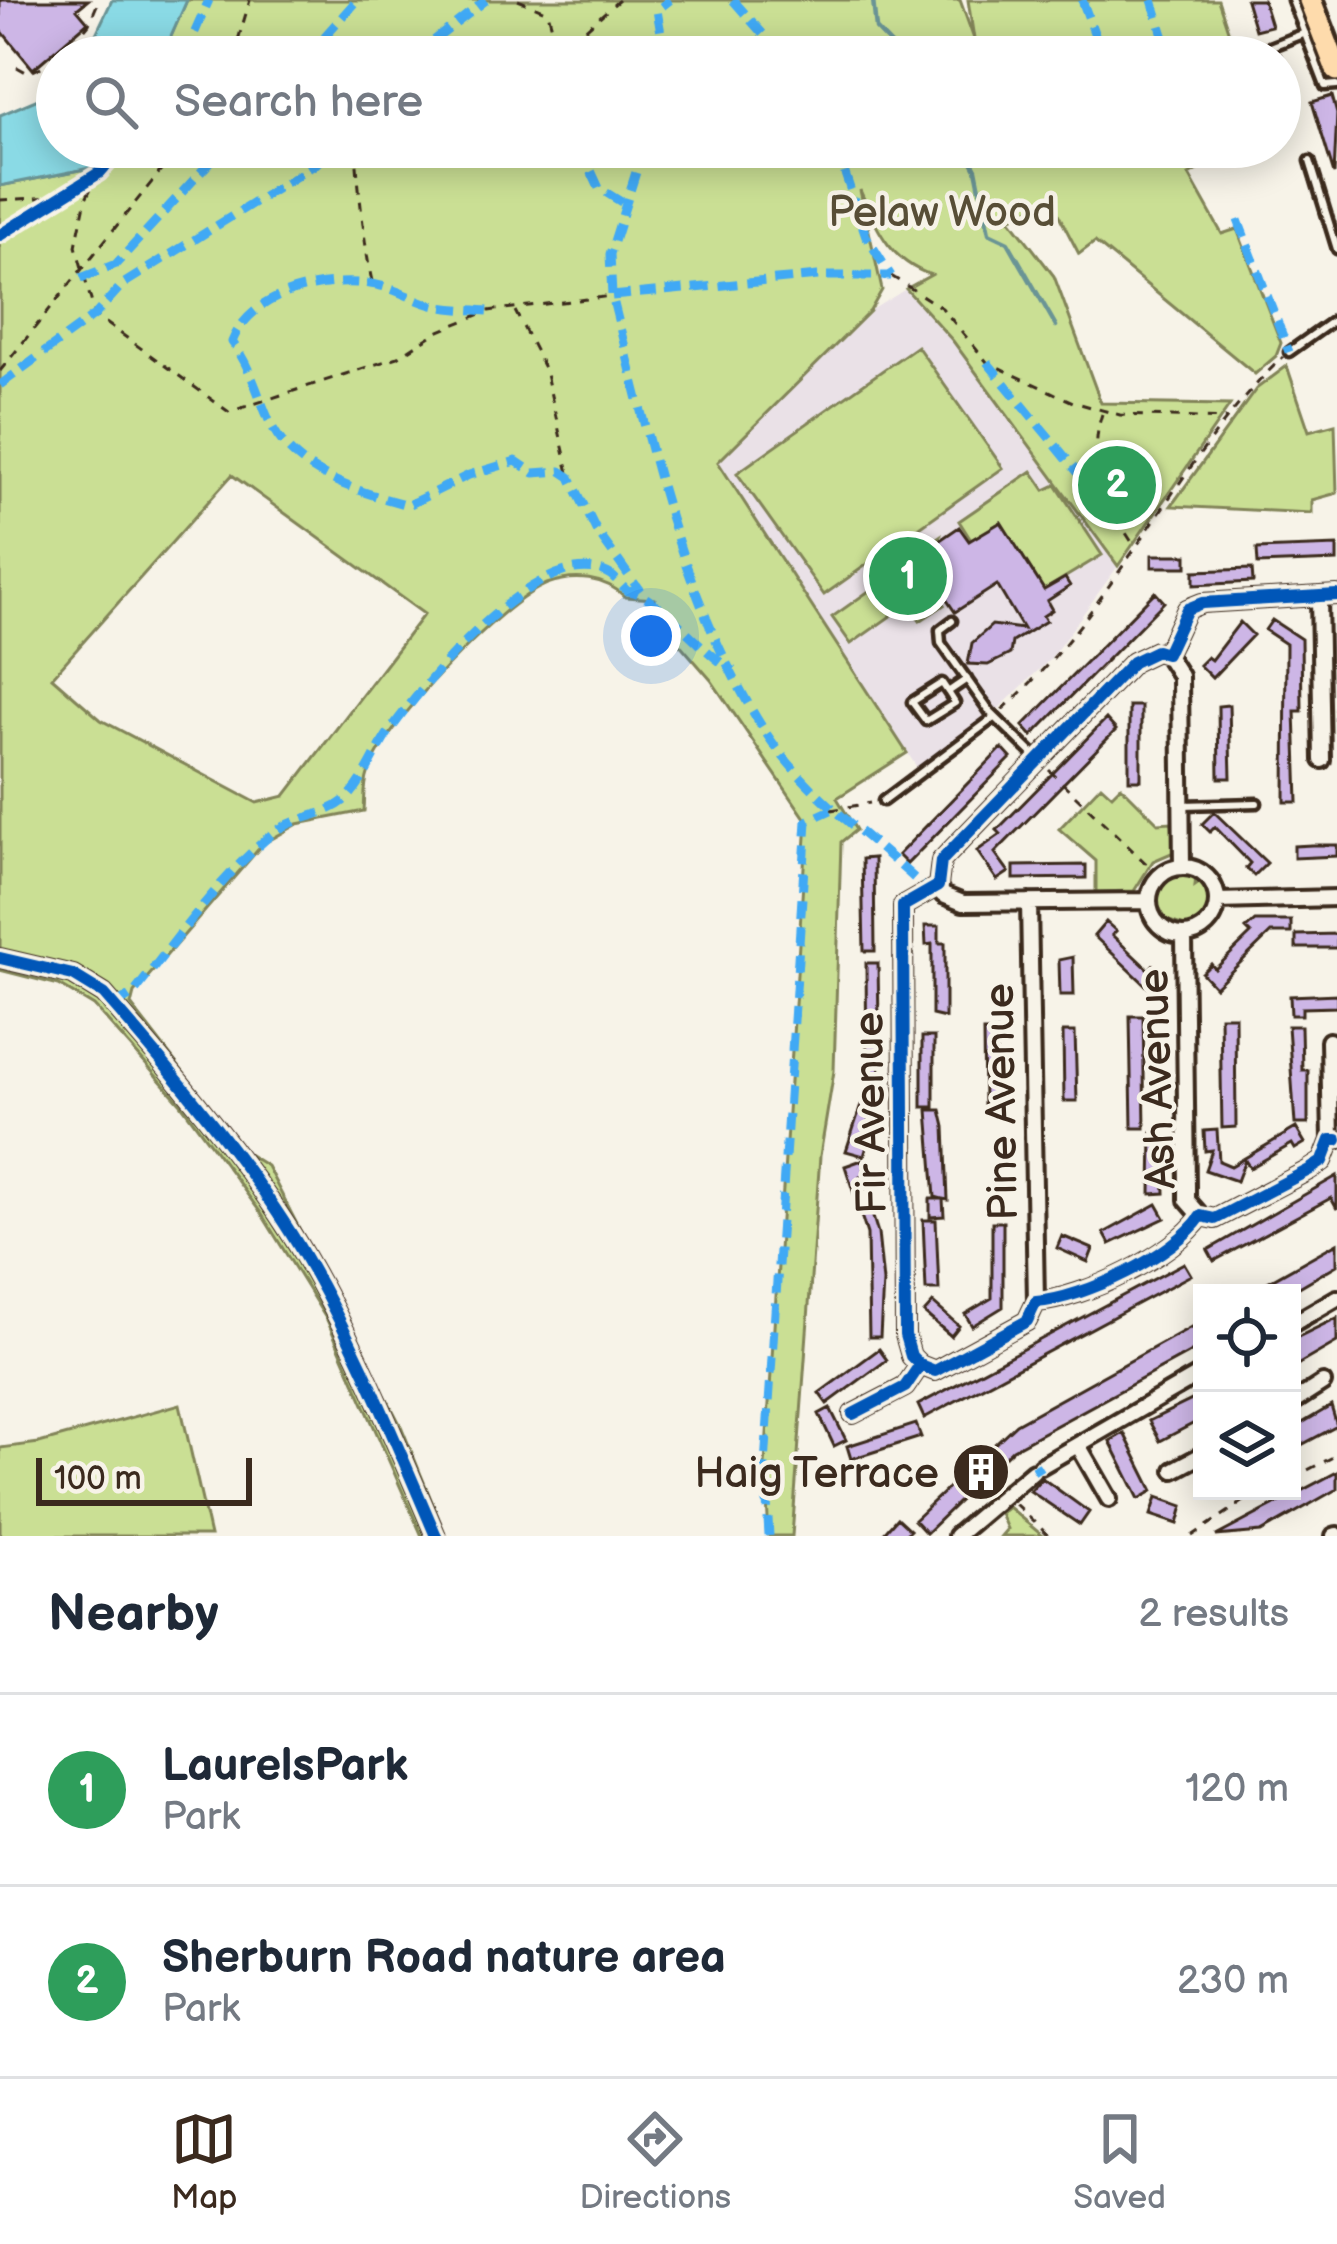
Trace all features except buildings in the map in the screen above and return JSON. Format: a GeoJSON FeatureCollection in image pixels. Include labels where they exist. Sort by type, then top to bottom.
{"type":"FeatureCollection","features":[{"type":"Feature","properties":{"kind":"main road"},"geometry":{"type":"LineString","coordinates":[[1310,0],[1337,70]]}},
{"type":"Feature","properties":{"kind":"street"},"geometry":{"type":"LineString","coordinates":[[1166,654],[1187,609],[1202,603],[1337,596]]}},
{"type":"Feature","properties":{"kind":"street"},"geometry":{"type":"LineString","coordinates":[[1319,597],[1322,760]]}},
{"type":"Feature","properties":{"kind":"street"},"geometry":{"type":"LineString","coordinates":[[1166,654],[1142,654],[941,861],[937,882],[944,895],[963,903],[1148,901],[1159,876],[1181,867],[1206,876],[1218,901],[1337,898]]}},
{"type":"Feature","properties":{"kind":"street"},"geometry":{"type":"LineString","coordinates":[[1166,654],[1180,676],[1181,867]]}},
{"type":"Feature","properties":{"kind":"street","name":"Fir Avenue"},"geometry":{"type":"LineString","coordinates":[[920,1365],[911,1356],[905,1335],[899,913],[937,882]]}},
{"type":"Feature","properties":{"kind":"street","name":"Ash Avenue"},"geometry":{"type":"LineString","coordinates":[[1148,901],[1159,926],[1184,936],[1211,922],[1218,901]]}},
{"type":"Feature","properties":{"kind":"street","name":"Pine Avenue"},"geometry":{"type":"LineString","coordinates":[[1029,902],[1036,1301]]}},
{"type":"Feature","properties":{"kind":"street","name":"Ash Avenue"},"geometry":{"type":"LineString","coordinates":[[1184,936],[1186,1187],[1187,1200],[1201,1216]]}},
{"type":"Feature","properties":{"kind":"street"},"geometry":{"type":"LineString","coordinates":[[0,958],[73,974],[104,994],[241,1166],[301,1250],[341,1322],[436,1536]]}},
{"type":"Feature","properties":{"kind":"street"},"geometry":{"type":"LineString","coordinates":[[853,1414],[905,1387],[920,1365],[935,1371],[1028,1321],[1036,1301],[1068,1300],[1187,1237],[1201,1216],[1215,1219],[1323,1161],[1334,1140],[1329,1041]]}},
{"type":"Feature","properties":{"kind":"street"},"geometry":{"type":"LineString","coordinates":[[1301,1319],[1337,1298]]}},
{"type":"Feature","properties":{"kind":"street"},"geometry":{"type":"LineString","coordinates":[[956,1536],[1037,1468],[1193,1378]]}},
{"type":"Feature","properties":{"kind":"street"},"geometry":{"type":"LineString","coordinates":[[1301,1397],[1323,1383]]}},
{"type":"Feature","properties":{"kind":"street"},"geometry":{"type":"LineString","coordinates":[[1078,1445],[1109,1499]]}},
{"type":"Feature","properties":{"kind":"street"},"geometry":{"type":"LineString","coordinates":[[1174,1470],[1193,1460]]}},
{"type":"Feature","properties":{"kind":"lane"},"geometry":{"type":"LineString","coordinates":[[1292,0],[1324,86],[1337,85]]}},
{"type":"Feature","properties":{"kind":"lane"},"geometry":{"type":"LineString","coordinates":[[1297,36],[1305,33]]}},
{"type":"Feature","properties":{"kind":"lane"},"geometry":{"type":"LineString","coordinates":[[1310,161],[1337,249]]}},
{"type":"Feature","properties":{"kind":"lane"},"geometry":{"type":"LineString","coordinates":[[1288,352],[1337,318]]}},
{"type":"Feature","properties":{"kind":"lane"},"geometry":{"type":"LineString","coordinates":[[952,621],[940,630],[941,643],[995,717],[1039,760]]}},
{"type":"Feature","properties":{"kind":"lane"},"geometry":{"type":"LineString","coordinates":[[948,692],[967,679]]}},
{"type":"Feature","properties":{"kind":"lane"},"geometry":{"type":"LineString","coordinates":[[942,683],[948,692],[955,703],[926,721],[912,702],[942,683]]}},
{"type":"Feature","properties":{"kind":"lane"},"geometry":{"type":"LineString","coordinates":[[883,801],[995,717]]}},
{"type":"Feature","properties":{"kind":"lane"},"geometry":{"type":"LineString","coordinates":[[1181,805],[1257,803]]}},
{"type":"Feature","properties":{"kind":"path"},"geometry":{"type":"LineString","coordinates":[[79,36],[99,0]]}},
{"type":"Feature","properties":{"kind":"path"},"geometry":{"type":"LineString","coordinates":[[239,36],[250,0]]}},
{"type":"Feature","properties":{"kind":"path"},"geometry":{"type":"LineString","coordinates":[[518,0],[548,12],[553,31],[565,36]]}},
{"type":"Feature","properties":{"kind":"path"},"geometry":{"type":"LineString","coordinates":[[578,36],[619,0]]}},
{"type":"Feature","properties":{"kind":"path"},"geometry":{"type":"LineString","coordinates":[[17,68],[28,74],[36,70]]}},
{"type":"Feature","properties":{"kind":"path"},"geometry":{"type":"LineString","coordinates":[[0,371],[25,334],[80,274],[163,168]]}},
{"type":"Feature","properties":{"kind":"path"},"geometry":{"type":"LineString","coordinates":[[359,168],[366,209],[366,268],[374,284]]}},
{"type":"Feature","properties":{"kind":"path"},"geometry":{"type":"LineString","coordinates":[[98,173],[86,198],[76,246],[95,315],[229,412],[398,357],[437,332],[488,311],[612,296]]}},
{"type":"Feature","properties":{"kind":"path"},"geometry":{"type":"LineString","coordinates":[[0,200],[53,197]]}},
{"type":"Feature","properties":{"kind":"path"},"geometry":{"type":"LineString","coordinates":[[27,215],[53,197]]}},
{"type":"Feature","properties":{"kind":"path"},"geometry":{"type":"LineString","coordinates":[[891,276],[942,308],[987,362],[1103,412],[1228,419]]}},
{"type":"Feature","properties":{"kind":"path"},"geometry":{"type":"LineString","coordinates":[[515,311],[544,370],[570,477]]}},
{"type":"Feature","properties":{"kind":"path"},"geometry":{"type":"LineString","coordinates":[[995,717],[1072,640],[1228,419],[1288,352]]}},
{"type":"Feature","properties":{"kind":"path"},"geometry":{"type":"LineString","coordinates":[[1103,412],[1093,442],[1100,476],[1117,520],[1136,548]]}},
{"type":"Feature","properties":{"kind":"path"},"geometry":{"type":"LineString","coordinates":[[1039,760],[1159,876]]}},
{"type":"Feature","properties":{"kind":"path"},"geometry":{"type":"LineString","coordinates":[[831,810],[883,801]]}},
{"type":"Feature","properties":{"kind":"path"},"geometry":{"type":"LineString","coordinates":[[1301,1473],[1337,1455]]}},
{"type":"Feature","properties":{"kind":"path"},"geometry":{"type":"LineString","coordinates":[[1004,1494],[1049,1536]]}},
{"type":"Feature","properties":{"kind":"path"},"geometry":{"type":"LineString","coordinates":[[1192,1536],[1246,1500]]}},
{"type":"Feature","properties":{"kind":"shaded area"},"geometry":{"type":"Polygon","coordinates":[[[906,289],[953,341],[1118,566],[1050,659],[986,721],[920,772],[718,463],[870,311],[906,289]]]}},
{"type":"Feature","properties":{"kind":"green space"},"geometry":{"type":"Polygon","coordinates":[[[187,0],[960,0],[973,36],[171,36],[187,0]]]}},
{"type":"Feature","properties":{"kind":"green space"},"geometry":{"type":"Polygon","coordinates":[[[968,0],[1218,0],[1230,36],[974,36],[968,0]]]}},
{"type":"Feature","properties":{"kind":"green space","name":"Pelaw Wood"},"geometry":{"type":"Polygon","coordinates":[[[90,168],[1200,168],[1189,175],[1222,234],[1237,229],[1281,343],[1276,356],[1255,374],[1095,242],[1079,254],[1050,198],[1010,219],[1054,276],[1101,403],[1230,405],[1118,566],[953,341],[906,289],[931,275],[894,252],[860,190],[882,290],[870,311],[718,462],[907,753],[837,798],[856,830],[841,842],[834,1071],[820,1156],[792,1536],[769,1536],[765,1465],[807,821],[711,680],[658,619],[655,599],[625,597],[589,579],[547,584],[527,595],[474,639],[396,727],[368,774],[364,811],[298,824],[263,844],[134,993],[131,1005],[246,1153],[267,1166],[401,1426],[446,1536],[422,1536],[327,1320],[261,1213],[181,1104],[94,1006],[59,985],[0,970],[0,186],[90,168]],[[232,475],[52,677],[101,720],[257,803],[285,796],[424,614],[232,475]]]}},
{"type":"Feature","properties":{"kind":"green space"},"geometry":{"type":"Polygon","coordinates":[[[917,346],[1003,468],[824,595],[737,473],[917,346]]]}},
{"type":"Feature","properties":{"kind":"green space"},"geometry":{"type":"Polygon","coordinates":[[[1287,366],[1309,431],[1335,424],[1337,493],[1312,500],[1312,513],[1171,506],[1256,389],[1287,366]]]}},
{"type":"Feature","properties":{"kind":"green space"},"geometry":{"type":"Polygon","coordinates":[[[1032,471],[1045,490],[1056,485],[1102,555],[1044,590],[1001,522],[971,540],[959,521],[1032,471]]]}},
{"type":"Feature","properties":{"kind":"green space"},"geometry":{"type":"Polygon","coordinates":[[[940,536],[924,579],[944,605],[920,621],[887,572],[940,536]]]}},
{"type":"Feature","properties":{"kind":"green space"},"geometry":{"type":"Polygon","coordinates":[[[876,586],[895,613],[851,644],[832,617],[876,586]]]}},
{"type":"Feature","properties":{"kind":"green space"},"geometry":{"type":"Polygon","coordinates":[[[1101,785],[1112,795],[1121,786],[1158,823],[1172,822],[1174,852],[1153,861],[1134,891],[1096,892],[1096,861],[1059,829],[1101,785]]]}},
{"type":"Feature","properties":{"kind":"green space"},"geometry":{"type":"Polygon","coordinates":[[[1183,873],[1196,875],[1195,886],[1202,881],[1209,895],[1205,914],[1188,927],[1166,920],[1156,901],[1165,880],[1183,873]]]}},
{"type":"Feature","properties":{"kind":"green space"},"geometry":{"type":"Polygon","coordinates":[[[180,1404],[210,1536],[0,1536],[0,1448],[39,1443],[180,1404]]]}},
{"type":"Feature","properties":{"kind":"green space"},"geometry":{"type":"Polygon","coordinates":[[[1008,1507],[1043,1536],[1001,1536],[1007,1529],[1000,1513],[1008,1507]]]}},
{"type":"Feature","properties":{"kind":"water"},"geometry":{"type":"Polygon","coordinates":[[[112,0],[187,0],[171,36],[95,36],[112,0]]]}},
{"type":"Feature","properties":{"kind":"water"},"geometry":{"type":"Polygon","coordinates":[[[36,100],[36,168],[90,168],[0,186],[0,115],[36,100]]]}},
{"type":"Feature","properties":{"kind":"waterway"},"geometry":{"type":"LineString","coordinates":[[873,0],[876,29],[883,36]]}},
{"type":"Feature","properties":{"kind":"waterway"},"geometry":{"type":"LineString","coordinates":[[975,168],[989,233],[1008,242],[1056,326]]}},
{"type":"Feature","properties":{"kind":"marked path"},"geometry":{"type":"LineString","coordinates":[[193,36],[209,0]]}},
{"type":"Feature","properties":{"kind":"marked path"},"geometry":{"type":"LineString","coordinates":[[325,36],[357,0]]}},
{"type":"Feature","properties":{"kind":"marked path"},"geometry":{"type":"LineString","coordinates":[[440,36],[486,0]]}},
{"type":"Feature","properties":{"kind":"marked path"},"geometry":{"type":"LineString","coordinates":[[661,36],[657,10],[670,0]]}},
{"type":"Feature","properties":{"kind":"marked path"},"geometry":{"type":"LineString","coordinates":[[733,0],[765,36]]}},
{"type":"Feature","properties":{"kind":"marked path"},"geometry":{"type":"LineString","coordinates":[[1082,0],[1095,36]]}},
{"type":"Feature","properties":{"kind":"marked path"},"geometry":{"type":"LineString","coordinates":[[1152,0],[1163,36]]}},
{"type":"Feature","properties":{"kind":"marked path"},"geometry":{"type":"LineString","coordinates":[[553,31],[554,36]]}},
{"type":"Feature","properties":{"kind":"marked path"},"geometry":{"type":"LineString","coordinates":[[81,278],[116,264],[205,168]]}},
{"type":"Feature","properties":{"kind":"marked path"},"geometry":{"type":"LineString","coordinates":[[0,385],[95,315],[123,284],[310,168]]}},
{"type":"Feature","properties":{"kind":"marked path"},"geometry":{"type":"LineString","coordinates":[[590,168],[599,188],[626,205]]}},
{"type":"Feature","properties":{"kind":"marked path"},"geometry":{"type":"LineString","coordinates":[[637,168],[610,254],[612,296],[689,574],[735,680],[781,754],[820,796],[928,891]]}},
{"type":"Feature","properties":{"kind":"marked path"},"geometry":{"type":"LineString","coordinates":[[843,168],[866,236],[891,276]]}},
{"type":"Feature","properties":{"kind":"marked path"},"geometry":{"type":"LineString","coordinates":[[1238,220],[1289,352]]}},
{"type":"Feature","properties":{"kind":"marked path"},"geometry":{"type":"LineString","coordinates":[[612,296],[818,276],[891,276]]}},
{"type":"Feature","properties":{"kind":"marked path"},"geometry":{"type":"LineString","coordinates":[[488,311],[439,307],[378,285],[330,284],[271,300],[255,311],[232,342],[278,437],[327,477],[408,505],[469,475],[516,461],[534,473],[561,471],[570,477],[596,530],[640,591]]}},
{"type":"Feature","properties":{"kind":"marked path"},"geometry":{"type":"LineString","coordinates":[[987,362],[1117,520]]}},
{"type":"Feature","properties":{"kind":"marked path"},"geometry":{"type":"LineString","coordinates":[[114,1006],[134,993],[199,910],[272,834],[343,802],[389,732],[455,652],[517,596],[549,577],[580,568],[607,573],[627,591],[665,612],[734,671]]}},
{"type":"Feature","properties":{"kind":"marked path"},"geometry":{"type":"LineString","coordinates":[[769,1536],[765,1465],[807,821],[831,810]]}},
{"type":"Feature","properties":{"kind":"marked path"},"geometry":{"type":"LineString","coordinates":[[1033,1471],[1041,1466]]}},
{"type":"Feature","properties":{"kind":"cycle path"},"geometry":{"type":"LineString","coordinates":[[0,235],[103,168]]}},
{"type":"Feature","properties":{"kind":"cycle path"},"geometry":{"type":"LineString","coordinates":[[920,1365],[911,1356],[905,1335],[903,906],[938,886],[941,861],[1133,662],[1156,651],[1166,654],[1187,609],[1202,603],[1337,595]]}},
{"type":"Feature","properties":{"kind":"cycle path"},"geometry":{"type":"LineString","coordinates":[[0,958],[73,975],[104,994],[236,1154],[284,1222],[341,1323],[436,1536]]}},
{"type":"Feature","properties":{"kind":"cycle path"},"geometry":{"type":"LineString","coordinates":[[853,1414],[905,1387],[920,1365],[935,1371],[1027,1321],[1036,1302],[1102,1284],[1150,1260],[1201,1216],[1215,1219],[1309,1170],[1323,1161],[1331,1140],[1337,1140]]}},
{"type":"Feature","properties":{"kind":"place","name":"Sherburn Road nature area"},"geometry":{"type":"Point","coordinates":[1117,485]}},
{"type":"Feature","properties":{"kind":"place","name":"LaurelsPark"},"geometry":{"type":"Point","coordinates":[908,576]}},
{"type":"Feature","properties":{"kind":"place","name":"Haig Terrace"},"geometry":{"type":"Point","coordinates":[981,1472]}}]}
